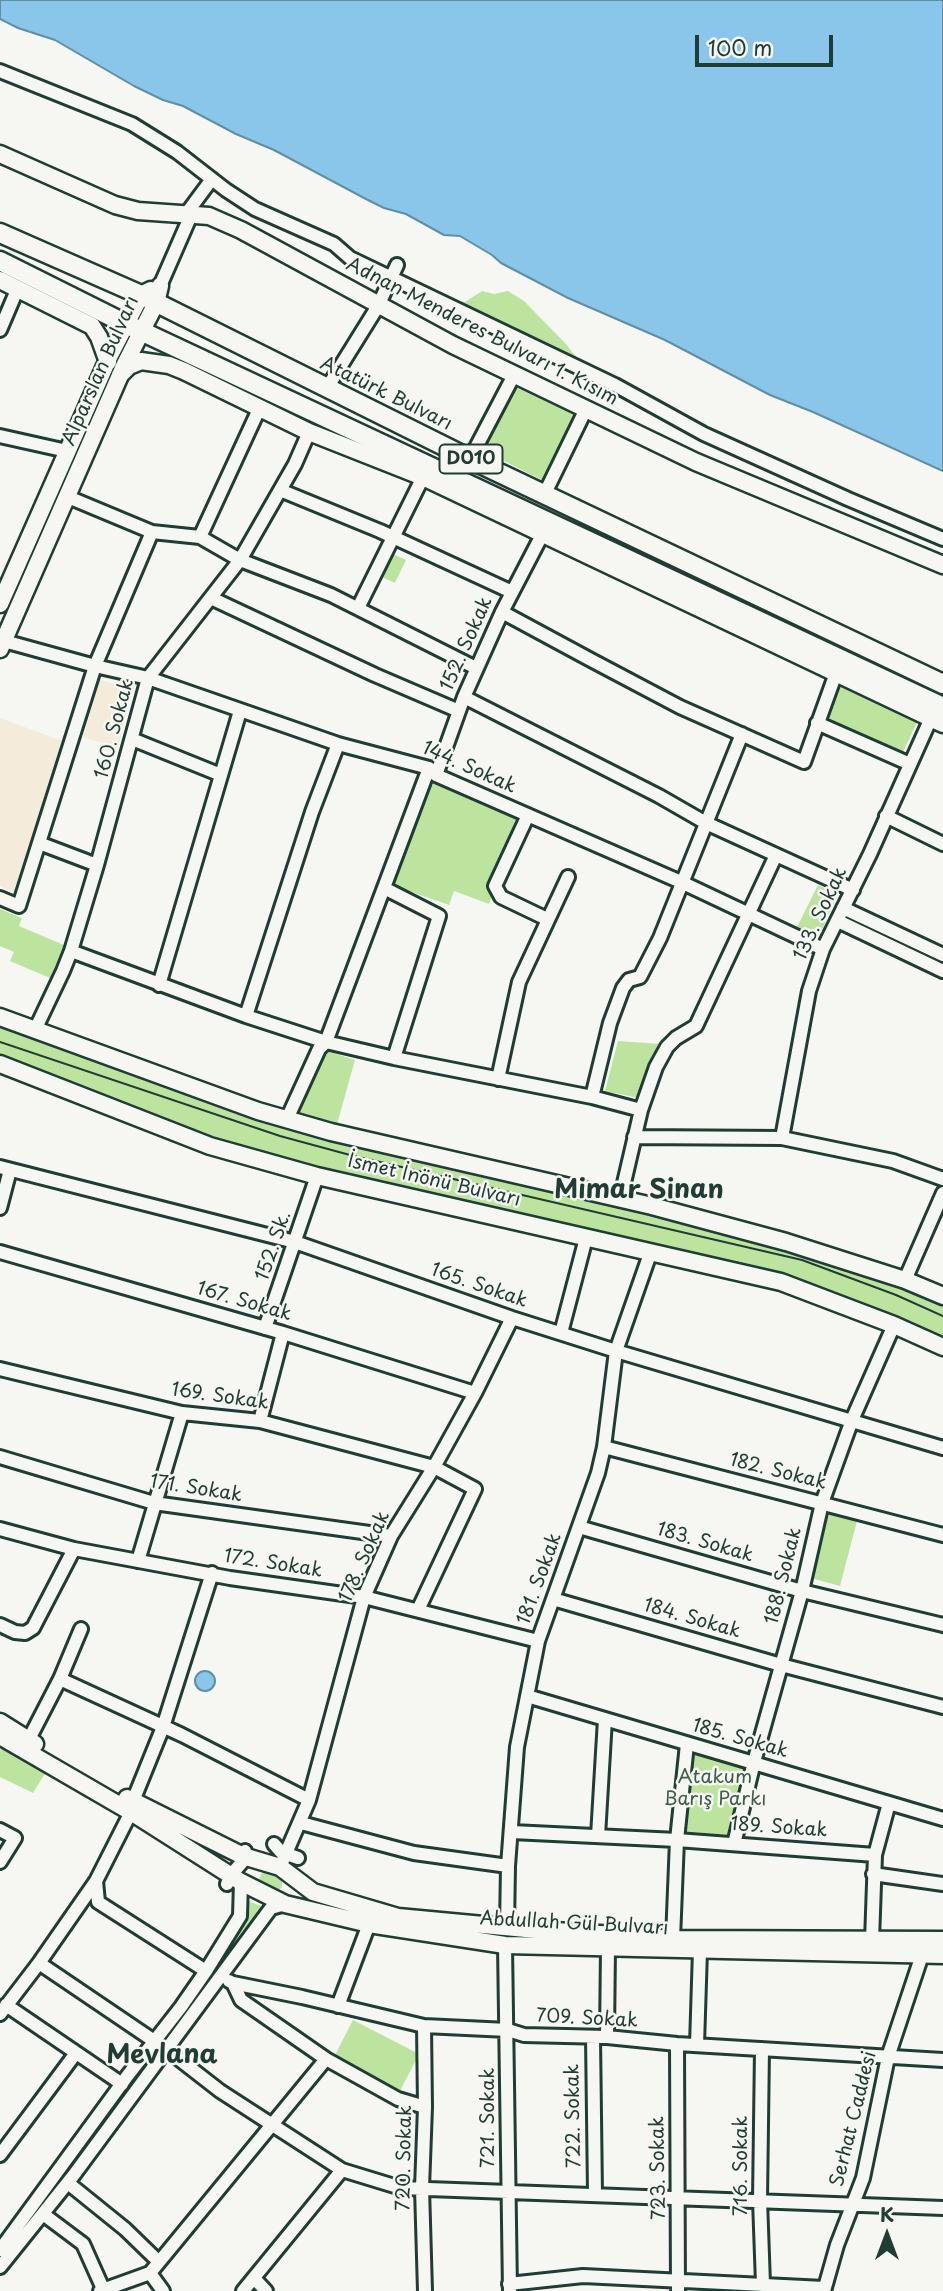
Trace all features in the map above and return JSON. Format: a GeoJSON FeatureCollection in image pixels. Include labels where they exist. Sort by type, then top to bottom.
{"type":"FeatureCollection","features":[{"type":"Feature","properties":{"kind":"highway","name":"Atatürk Bulvarı"},"geometry":{"type":"LineString","coordinates":[[0,233],[152,295],[327,388],[470,459],[943,684]]}},
{"type":"Feature","properties":{"kind":"highway","name":"D010"},"geometry":{"type":"LineString","coordinates":[[0,261],[939,716]]}},
{"type":"Feature","properties":{"kind":"main road","name":"Adnan Menderes Bulvarı 1. Kısım"},"geometry":{"type":"LineString","coordinates":[[0,154],[115,205],[138,211],[209,216],[241,230],[378,306],[514,375],[696,462],[943,565]]}},
{"type":"Feature","properties":{"kind":"main road"},"geometry":{"type":"LineString","coordinates":[[0,281],[92,327],[99,337],[108,362]]}},
{"type":"Feature","properties":{"kind":"main road","name":"Alparslan Bulvarı"},"geometry":{"type":"LineString","coordinates":[[0,604],[108,362],[134,328],[152,295]]}},
{"type":"Feature","properties":{"kind":"main road","name":"Alparslan Bulvarı"},"geometry":{"type":"LineString","coordinates":[[1,643],[120,375],[134,328]]}},
{"type":"Feature","properties":{"kind":"main road"},"geometry":{"type":"LineString","coordinates":[[120,375],[129,366],[141,361],[169,365],[223,388],[309,432],[423,477],[836,673],[939,716]]}},
{"type":"Feature","properties":{"kind":"main road","name":"İsmet İnönü Bulvarı"},"geometry":{"type":"LineString","coordinates":[[0,1017],[154,1074],[287,1119],[331,1132],[652,1206],[786,1242],[905,1280],[943,1296]]}},
{"type":"Feature","properties":{"kind":"main road","name":"İsmet İnönü Bulvarı"},"geometry":{"type":"LineString","coordinates":[[0,1064],[210,1146],[317,1176],[781,1282],[894,1325],[943,1347]]}},
{"type":"Feature","properties":{"kind":"main road","name":"Abdullah Gül Bulvarı"},"geometry":{"type":"LineString","coordinates":[[0,1722],[132,1807],[233,1880],[285,1905],[369,1924],[505,1945],[525,1937],[943,1940]]}},
{"type":"Feature","properties":{"kind":"main road","name":"Abdullah Gül Bulvarı"},"geometry":{"type":"LineString","coordinates":[[0,1736],[132,1807],[244,1852],[288,1860],[313,1892],[398,1917],[507,1927],[525,1937],[608,1948],[943,1955]]}},
{"type":"Feature","properties":{"kind":"street"},"geometry":{"type":"LineString","coordinates":[[0,71],[132,124],[177,152],[255,209],[334,244],[350,258],[389,282],[605,380],[722,442],[943,538]]}},
{"type":"Feature","properties":{"kind":"street"},"geometry":{"type":"LineString","coordinates":[[152,295],[189,215],[212,179]]}},
{"type":"Feature","properties":{"kind":"street"},"geometry":{"type":"LineString","coordinates":[[327,388],[378,306],[397,265]]}},
{"type":"Feature","properties":{"kind":"street"},"geometry":{"type":"LineString","coordinates":[[0,330],[17,290]]}},
{"type":"Feature","properties":{"kind":"street"},"geometry":{"type":"LineString","coordinates":[[470,459],[514,375]]}},
{"type":"Feature","properties":{"kind":"street"},"geometry":{"type":"LineString","coordinates":[[200,537],[260,407]]}},
{"type":"Feature","properties":{"kind":"street"},"geometry":{"type":"LineString","coordinates":[[548,487],[586,409]]}},
{"type":"Feature","properties":{"kind":"street","name":"160. Sokak"},"geometry":{"type":"LineString","coordinates":[[35,1030],[71,951],[148,678],[240,560],[309,432]]}},
{"type":"Feature","properties":{"kind":"street"},"geometry":{"type":"LineString","coordinates":[[0,436],[67,451]]}},
{"type":"Feature","properties":{"kind":"street"},"geometry":{"type":"LineString","coordinates":[[358,608],[423,477]]}},
{"type":"Feature","properties":{"kind":"street"},"geometry":{"type":"LineString","coordinates":[[280,490],[395,537],[512,592]]}},
{"type":"Feature","properties":{"kind":"street"},"geometry":{"type":"LineString","coordinates":[[68,496],[152,531],[200,537],[240,560],[331,595],[476,668]]}},
{"type":"Feature","properties":{"kind":"street"},"geometry":{"type":"LineString","coordinates":[[0,898],[19,906],[95,666],[152,531]]}},
{"type":"Feature","properties":{"kind":"street","name":"152. Sokak"},"geometry":{"type":"LineString","coordinates":[[287,1119],[319,1049],[326,1042],[384,888],[476,668],[542,533]]}},
{"type":"Feature","properties":{"kind":"street"},"geometry":{"type":"LineString","coordinates":[[211,598],[459,711]]}},
{"type":"Feature","properties":{"kind":"street"},"geometry":{"type":"LineString","coordinates":[[502,612],[669,701],[804,762],[836,673]]}},
{"type":"Feature","properties":{"kind":"street","name":"144. Sokak"},"geometry":{"type":"LineString","coordinates":[[1,643],[148,678],[338,744],[433,771],[823,949]]}},
{"type":"Feature","properties":{"kind":"street"},"geometry":{"type":"LineString","coordinates":[[464,697],[659,796],[706,823],[853,890]]}},
{"type":"Feature","properties":{"kind":"street"},"geometry":{"type":"LineString","coordinates":[[159,985],[240,710]]}},
{"type":"Feature","properties":{"kind":"street","name":"133. Sokak"},"geometry":{"type":"LineString","coordinates":[[782,1138],[809,991],[823,949],[910,764],[939,716]]}},
{"type":"Feature","properties":{"kind":"street"},"geometry":{"type":"LineString","coordinates":[[817,723],[910,764]]}},
{"type":"Feature","properties":{"kind":"street"},"geometry":{"type":"LineString","coordinates":[[592,1097],[610,1023],[623,988],[629,980],[640,977],[660,938],[742,734]]}},
{"type":"Feature","properties":{"kind":"street"},"geometry":{"type":"LineString","coordinates":[[132,739],[221,775]]}},
{"type":"Feature","properties":{"kind":"street"},"geometry":{"type":"LineString","coordinates":[[246,1016],[312,812],[338,744]]}},
{"type":"Feature","properties":{"kind":"street"},"geometry":{"type":"LineString","coordinates":[[528,815],[495,886],[501,897],[547,919]]}},
{"type":"Feature","properties":{"kind":"street"},"geometry":{"type":"LineString","coordinates":[[887,816],[943,844]]}},
{"type":"Feature","properties":{"kind":"street"},"geometry":{"type":"LineString","coordinates":[[39,842],[97,864]]}},
{"type":"Feature","properties":{"kind":"street"},"geometry":{"type":"LineString","coordinates":[[621,1200],[641,1110],[662,1055],[676,1038],[696,1026],[776,855]]}},
{"type":"Feature","properties":{"kind":"street"},"geometry":{"type":"LineString","coordinates":[[498,1079],[519,982],[568,877]]}},
{"type":"Feature","properties":{"kind":"street"},"geometry":{"type":"LineString","coordinates":[[384,888],[439,916],[394,1058]]}},
{"type":"Feature","properties":{"kind":"street"},"geometry":{"type":"LineString","coordinates":[[844,908],[943,955]]}},
{"type":"Feature","properties":{"kind":"street"},"geometry":{"type":"LineString","coordinates":[[838,921],[943,971]]}},
{"type":"Feature","properties":{"kind":"street"},"geometry":{"type":"LineString","coordinates":[[71,951],[159,985],[326,1042],[592,1097],[641,1110]]}},
{"type":"Feature","properties":{"kind":"street"},"geometry":{"type":"LineString","coordinates":[[634,1137],[782,1138],[893,1161],[943,1180]]}},
{"type":"Feature","properties":{"kind":"street"},"geometry":{"type":"LineString","coordinates":[[0,1208],[5,1168]]}},
{"type":"Feature","properties":{"kind":"street","name":"165. Sokak"},"geometry":{"type":"LineString","coordinates":[[5,1168],[295,1242],[512,1318],[943,1448]]}},
{"type":"Feature","properties":{"kind":"street","name":"152. Sk."},"geometry":{"type":"LineString","coordinates":[[265,1328],[317,1176]]}},
{"type":"Feature","properties":{"kind":"street"},"geometry":{"type":"LineString","coordinates":[[905,1280],[943,1193]]}},
{"type":"Feature","properties":{"kind":"street"},"geometry":{"type":"LineString","coordinates":[[561,1333],[586,1238]]}},
{"type":"Feature","properties":{"kind":"street","name":"181. Sokak"},"geometry":{"type":"LineString","coordinates":[[507,1927],[508,1866],[517,1746],[538,1642],[598,1473],[604,1447],[616,1351],[651,1251]]}},
{"type":"Feature","properties":{"kind":"street","name":"167. Sokak"},"geometry":{"type":"LineString","coordinates":[[0,1252],[283,1333],[475,1393]]}},
{"type":"Feature","properties":{"kind":"street","name":"178. Sokak"},"geometry":{"type":"LineString","coordinates":[[288,1860],[309,1800],[364,1597],[391,1536],[434,1467],[512,1318]]}},
{"type":"Feature","properties":{"kind":"street","name":"188. Sokak"},"geometry":{"type":"LineString","coordinates":[[734,1844],[802,1591],[822,1503],[852,1420],[894,1325]]}},
{"type":"Feature","properties":{"kind":"street"},"geometry":{"type":"LineString","coordinates":[[260,1421],[283,1333]]}},
{"type":"Feature","properties":{"kind":"street","name":"169. Sokak"},"geometry":{"type":"LineString","coordinates":[[0,1369],[182,1413],[260,1421],[434,1467],[475,1489],[418,1610]]}},
{"type":"Feature","properties":{"kind":"street"},"geometry":{"type":"LineString","coordinates":[[138,1561],[182,1413]]}},
{"type":"Feature","properties":{"kind":"street","name":"182. Sokak"},"geometry":{"type":"LineString","coordinates":[[604,1447],[943,1535]]}},
{"type":"Feature","properties":{"kind":"street","name":"171. Sokak"},"geometry":{"type":"LineString","coordinates":[[0,1457],[154,1503],[391,1536]]}},
{"type":"Feature","properties":{"kind":"street","name":"183. Sokak"},"geometry":{"type":"LineString","coordinates":[[579,1527],[802,1591],[943,1625]]}},
{"type":"Feature","properties":{"kind":"street","name":"172. Sokak"},"geometry":{"type":"LineString","coordinates":[[0,1529],[74,1549],[138,1561],[230,1578],[364,1597],[538,1642]]}},
{"type":"Feature","properties":{"kind":"street"},"geometry":{"type":"LineString","coordinates":[[0,1625],[25,1633],[33,1628],[74,1549]]}},
{"type":"Feature","properties":{"kind":"street"},"geometry":{"type":"LineString","coordinates":[[122,2084],[3,2010],[96,1881],[132,1807],[163,1727],[212,1573]]}},
{"type":"Feature","properties":{"kind":"street","name":"184. Sokak"},"geometry":{"type":"LineString","coordinates":[[553,1599],[781,1665],[943,1707]]}},
{"type":"Feature","properties":{"kind":"street"},"geometry":{"type":"LineString","coordinates":[[28,1741],[60,1679],[81,1629]]}},
{"type":"Feature","properties":{"kind":"street"},"geometry":{"type":"LineString","coordinates":[[60,1679],[309,1800]]}},
{"type":"Feature","properties":{"kind":"street","name":"185. Sokak"},"geometry":{"type":"LineString","coordinates":[[527,1696],[943,1819]]}},
{"type":"Feature","properties":{"kind":"street"},"geometry":{"type":"LineString","coordinates":[[598,1836],[605,1719]]}},
{"type":"Feature","properties":{"kind":"street"},"geometry":{"type":"LineString","coordinates":[[673,1939],[677,1840],[687,1744]]}},
{"type":"Feature","properties":{"kind":"street"},"geometry":{"type":"LineString","coordinates":[[872,1941],[875,1855],[889,1803]]}},
{"type":"Feature","properties":{"kind":"street"},"geometry":{"type":"LineString","coordinates":[[301,1823],[414,1853],[508,1866]]}},
{"type":"Feature","properties":{"kind":"street"},"geometry":{"type":"LineString","coordinates":[[0,1830],[15,1838],[0,1862]]}},
{"type":"Feature","properties":{"kind":"street","name":"189. Sokak"},"geometry":{"type":"LineString","coordinates":[[512,1832],[677,1840],[875,1855]]}},
{"type":"Feature","properties":{"kind":"street"},"geometry":{"type":"LineString","coordinates":[[274,1844],[288,1860]]}},
{"type":"Feature","properties":{"kind":"street"},"geometry":{"type":"LineString","coordinates":[[0,2267],[68,2183],[160,2046],[240,1916],[233,1880],[244,1852]]}},
{"type":"Feature","properties":{"kind":"street"},"geometry":{"type":"LineString","coordinates":[[873,1874],[943,1884]]}},
{"type":"Feature","properties":{"kind":"street"},"geometry":{"type":"LineString","coordinates":[[96,1881],[98,1902],[205,1971]]}},
{"type":"Feature","properties":{"kind":"street"},"geometry":{"type":"LineString","coordinates":[[0,2250],[4,2235],[122,2084],[160,2046],[220,1975],[271,1908],[285,1905]]}},
{"type":"Feature","properties":{"kind":"street"},"geometry":{"type":"LineString","coordinates":[[238,1906],[264,1920]]}},
{"type":"Feature","properties":{"kind":"street"},"geometry":{"type":"LineString","coordinates":[[338,2006],[369,1924]]}},
{"type":"Feature","properties":{"kind":"street","name":"721. Sokak"},"geometry":{"type":"LineString","coordinates":[[505,1945],[509,2287]]}},
{"type":"Feature","properties":{"kind":"street"},"geometry":{"type":"LineString","coordinates":[[607,2037],[608,1948]]}},
{"type":"Feature","properties":{"kind":"street"},"geometry":{"type":"LineString","coordinates":[[697,2045],[700,1950]]}},
{"type":"Feature","properties":{"kind":"street","name":"Serhat Caddesi"},"geometry":{"type":"LineString","coordinates":[[824,2289],[863,2178],[888,2057],[922,1955]]}},
{"type":"Feature","properties":{"kind":"street"},"geometry":{"type":"LineString","coordinates":[[39,1963],[220,2091],[342,2170],[401,2188],[943,2208]]}},
{"type":"Feature","properties":{"kind":"street"},"geometry":{"type":"LineString","coordinates":[[220,1975],[233,1983],[241,2000],[326,2059],[398,2099],[425,2107]]}},
{"type":"Feature","properties":{"kind":"street","name":"709. Sokak"},"geometry":{"type":"LineString","coordinates":[[233,1983],[424,2026],[508,2030],[524,2035],[607,2037],[677,2044],[943,2060]]}},
{"type":"Feature","properties":{"kind":"street","name":"720. Sokak"},"geometry":{"type":"LineString","coordinates":[[424,2026],[422,2188],[425,2291]]}},
{"type":"Feature","properties":{"kind":"street","name":"722. Sokak"},"geometry":{"type":"LineString","coordinates":[[593,2038],[595,2194]]}},
{"type":"Feature","properties":{"kind":"street","name":"723. Sokak"},"geometry":{"type":"LineString","coordinates":[[677,2044],[679,2286]]}},
{"type":"Feature","properties":{"kind":"street","name":"716. Sokak"},"geometry":{"type":"LineString","coordinates":[[762,2049],[760,2200],[763,2284]]}},
{"type":"Feature","properties":{"kind":"street"},"geometry":{"type":"LineString","coordinates":[[0,2155],[76,2053]]}},
{"type":"Feature","properties":{"kind":"street"},"geometry":{"type":"LineString","coordinates":[[43,2214],[83,2244],[103,2291],[150,2273],[326,2059]]}},
{"type":"Feature","properties":{"kind":"street"},"geometry":{"type":"LineString","coordinates":[[243,2291],[342,2170]]}},
{"type":"Feature","properties":{"kind":"street"},"geometry":{"type":"LineString","coordinates":[[68,2183],[125,2228],[159,2262]]}},
{"type":"Feature","properties":{"kind":"street"},"geometry":{"type":"LineString","coordinates":[[150,2273],[163,2291]]}},
{"type":"Feature","properties":{"kind":"street"},"geometry":{"type":"LineString","coordinates":[[509,2287],[583,2276],[679,2286],[763,2284],[824,2289]]}},
{"type":"Feature","properties":{"kind":"street"},"geometry":{"type":"LineString","coordinates":[[254,2278],[266,2291]]}},
{"type":"Feature","properties":{"kind":"shaded area"},"geometry":{"type":"Polygon","coordinates":[[[100,680],[133,689],[118,748],[83,737],[100,680]]]}},
{"type":"Feature","properties":{"kind":"shaded area"},"geometry":{"type":"Polygon","coordinates":[[[0,718],[62,741],[15,893],[0,886],[0,718]]]}},
{"type":"Feature","properties":{"kind":"green space"},"geometry":{"type":"Polygon","coordinates":[[[482,291],[494,294],[508,291],[524,301],[580,362],[574,374],[438,310],[446,299],[465,302],[482,291]]]}},
{"type":"Feature","properties":{"kind":"green space"},"geometry":{"type":"Polygon","coordinates":[[[513,386],[576,415],[544,481],[482,450],[513,386]]]}},
{"type":"Feature","properties":{"kind":"green space"},"geometry":{"type":"Polygon","coordinates":[[[391,553],[406,560],[395,583],[380,576],[391,553]]]}},
{"type":"Feature","properties":{"kind":"green space"},"geometry":{"type":"Polygon","coordinates":[[[835,684],[917,722],[903,752],[823,717],[835,684]]]}},
{"type":"Feature","properties":{"kind":"green space"},"geometry":{"type":"Polygon","coordinates":[[[435,783],[517,816],[491,880],[494,892],[489,904],[454,891],[449,905],[392,885],[426,790],[435,783]]]}},
{"type":"Feature","properties":{"kind":"green space"},"geometry":{"type":"Polygon","coordinates":[[[818,885],[838,894],[821,932],[814,934],[797,927],[818,885]]]}},
{"type":"Feature","properties":{"kind":"green space"},"geometry":{"type":"Polygon","coordinates":[[[0,909],[22,918],[19,926],[64,945],[50,978],[10,961],[14,952],[0,946],[0,909]]]}},
{"type":"Feature","properties":{"kind":"green space"},"geometry":{"type":"Polygon","coordinates":[[[0,1024],[265,1118],[781,1239],[943,1296],[943,1340],[831,1292],[737,1262],[247,1150],[0,1059],[0,1024]]]}},
{"type":"Feature","properties":{"kind":"green space"},"geometry":{"type":"Polygon","coordinates":[[[618,1041],[661,1044],[639,1098],[605,1091],[618,1041]]]}},
{"type":"Feature","properties":{"kind":"green space"},"geometry":{"type":"Polygon","coordinates":[[[324,1050],[355,1060],[337,1124],[300,1117],[296,1110],[324,1050]]]}},
{"type":"Feature","properties":{"kind":"green space"},"geometry":{"type":"Polygon","coordinates":[[[826,1508],[858,1517],[840,1586],[807,1577],[826,1508]]]}},
{"type":"Feature","properties":{"kind":"green space"},"geometry":{"type":"Polygon","coordinates":[[[5,1743],[49,1767],[33,1793],[0,1777],[0,1751],[5,1743]]]}},
{"type":"Feature","properties":{"kind":"green space","name":"Atakum Barış Parkı"},"geometry":{"type":"Polygon","coordinates":[[[687,1744],[754,1762],[734,1844],[677,1840],[687,1744]]]}},
{"type":"Feature","properties":{"kind":"green space"},"geometry":{"type":"Polygon","coordinates":[[[267,1871],[278,1875],[282,1880],[282,1887],[277,1892],[258,1883],[261,1874],[267,1871]]]}},
{"type":"Feature","properties":{"kind":"green space"},"geometry":{"type":"Polygon","coordinates":[[[249,1901],[263,1907],[162,2041],[233,1940],[243,1922],[249,1901]]]}},
{"type":"Feature","properties":{"kind":"green space"},"geometry":{"type":"Polygon","coordinates":[[[353,2020],[419,2054],[400,2091],[334,2057],[353,2020]]]}},
{"type":"Feature","properties":{"kind":"water"},"geometry":{"type":"Polygon","coordinates":[[[0,0],[943,0],[943,471],[770,395],[665,340],[568,298],[501,263],[460,236],[444,235],[406,214],[384,208],[274,150],[236,134],[183,106],[134,86],[55,40],[0,19],[0,0]]]}},
{"type":"Feature","properties":{"kind":"water"},"geometry":{"type":"Polygon","coordinates":[[[201,1671],[209,1671],[215,1681],[209,1691],[201,1691],[195,1685],[195,1677],[201,1671]]]}},
{"type":"Feature","properties":{"kind":"tram line"},"geometry":{"type":"LineString","coordinates":[[0,1042],[280,1136],[350,1155],[802,1260],[896,1295],[943,1316]]}},
{"type":"Feature","properties":{"kind":"district","name":"Mimar Sinan"},"geometry":{"type":"Point","coordinates":[639,1191]}},
{"type":"Feature","properties":{"kind":"district","name":"Mevlana"},"geometry":{"type":"Point","coordinates":[162,2056]}}]}
